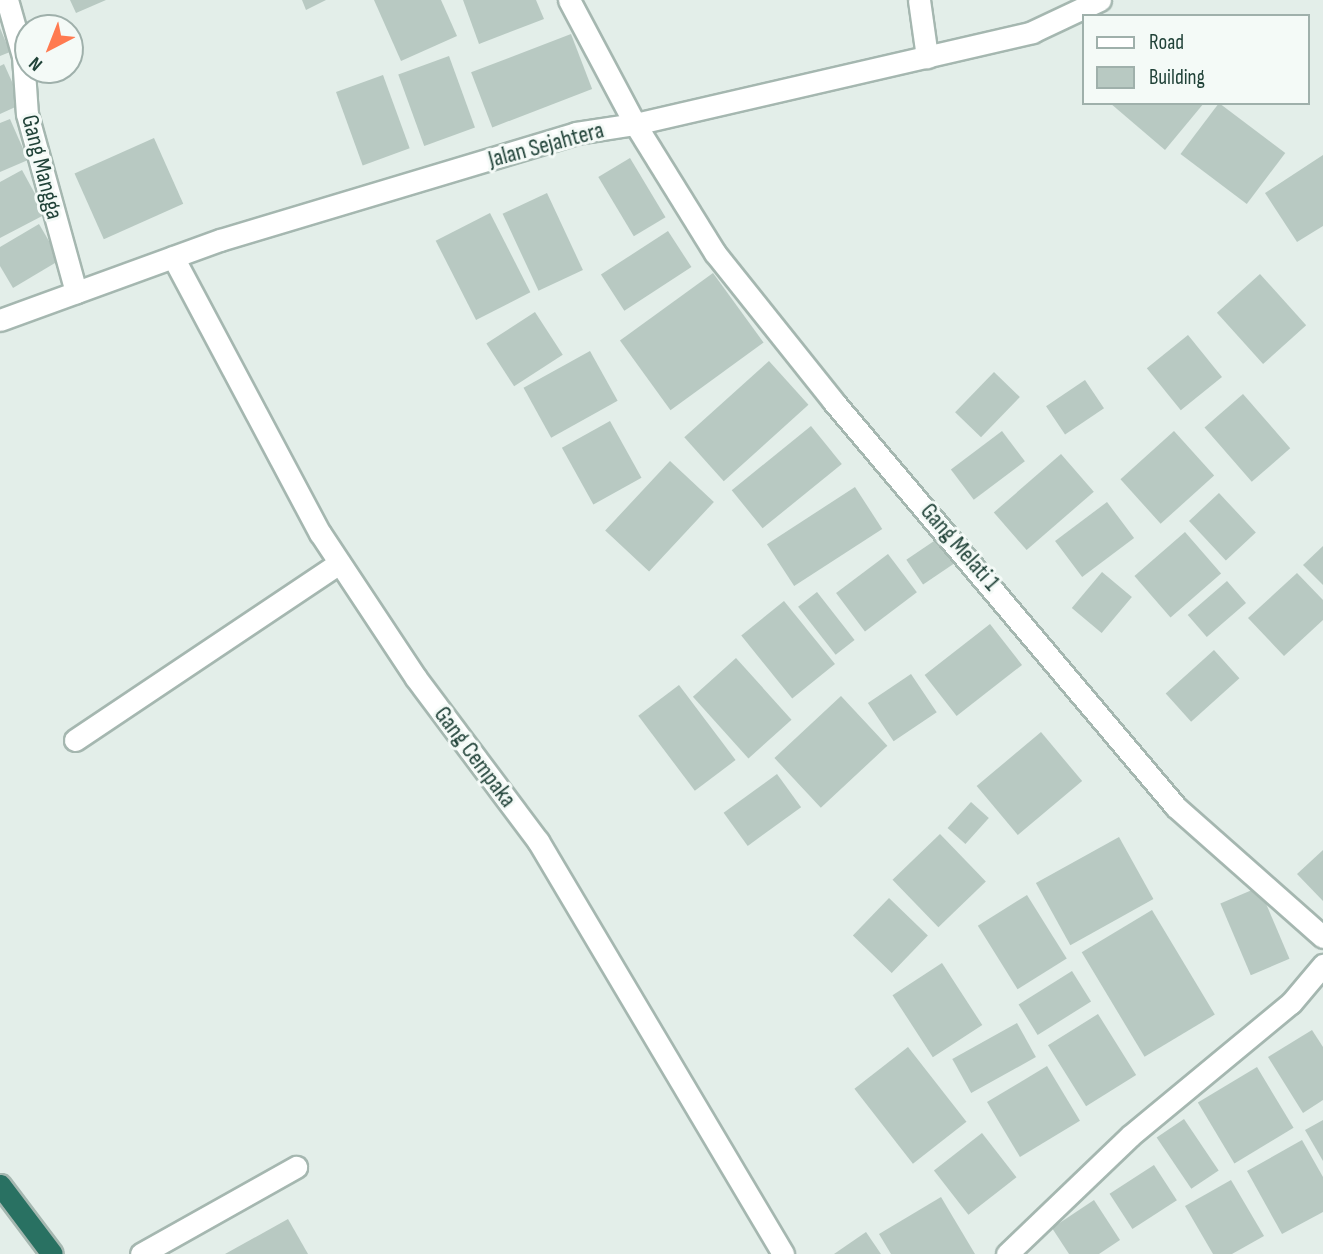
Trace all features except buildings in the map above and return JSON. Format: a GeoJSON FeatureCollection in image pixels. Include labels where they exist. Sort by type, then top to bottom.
{"type":"FeatureCollection","features":[{"type":"Feature","properties":{"kind":"highway"},"geometry":{"type":"LineString","coordinates":[[0,1185],[52,1254]]}},
{"type":"Feature","properties":{"kind":"street","name":"Gang Mangga"},"geometry":{"type":"LineString","coordinates":[[7,0],[23,56],[27,114],[76,292]]}},
{"type":"Feature","properties":{"kind":"street","name":"Gang Melati 1"},"geometry":{"type":"LineString","coordinates":[[569,0],[635,124],[715,253],[832,401],[1177,807],[1323,937]]}},
{"type":"Feature","properties":{"kind":"street"},"geometry":{"type":"LineString","coordinates":[[919,0],[927,57]]}},
{"type":"Feature","properties":{"kind":"street","name":"Jalan Sejahtera"},"geometry":{"type":"LineString","coordinates":[[0,320],[173,257],[576,133],[635,124],[1032,32],[1100,0]]}},
{"type":"Feature","properties":{"kind":"street","name":"Gang Cempaka"},"geometry":{"type":"LineString","coordinates":[[173,257],[339,563],[538,841],[783,1254]]}},
{"type":"Feature","properties":{"kind":"street"},"geometry":{"type":"LineString","coordinates":[[75,740],[339,563]]}},
{"type":"Feature","properties":{"kind":"street"},"geometry":{"type":"LineString","coordinates":[[1007,1254],[1130,1136],[1291,1003],[1323,965]]}},
{"type":"Feature","properties":{"kind":"street"},"geometry":{"type":"LineString","coordinates":[[141,1254],[296,1167]]}}]}
